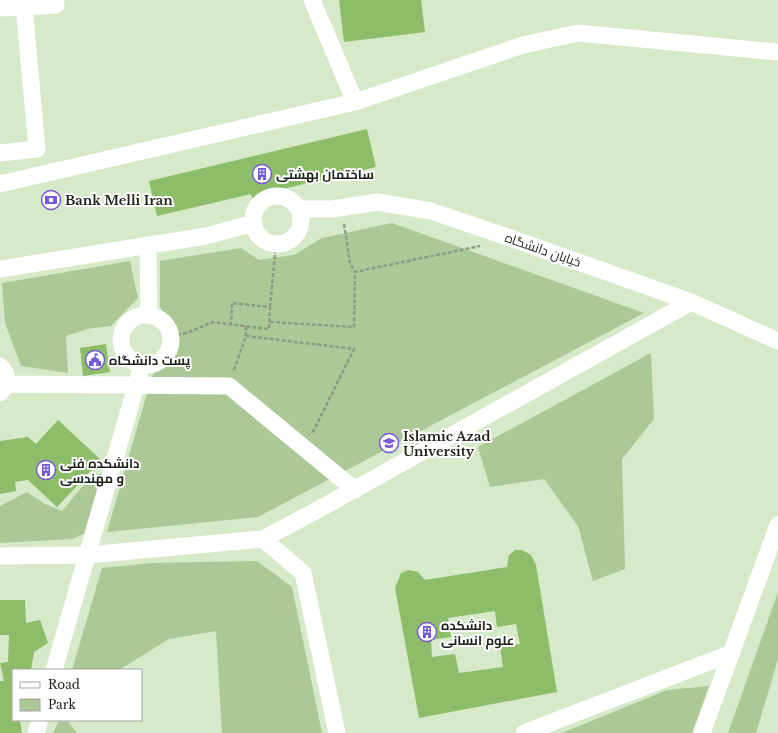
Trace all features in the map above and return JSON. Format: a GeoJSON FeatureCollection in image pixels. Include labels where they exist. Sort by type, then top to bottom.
{"type":"FeatureCollection","features":[{"type":"Feature","properties":{"kind":"street"},"geometry":{"type":"LineString","coordinates":[[0,8],[56,5],[56,0]]}},
{"type":"Feature","properties":{"kind":"street"},"geometry":{"type":"LineString","coordinates":[[312,0],[356,102]]}},
{"type":"Feature","properties":{"kind":"street"},"geometry":{"type":"LineString","coordinates":[[0,153],[37,149],[24,6]]}},
{"type":"Feature","properties":{"kind":"street"},"geometry":{"type":"LineString","coordinates":[[0,184],[356,102],[523,45],[578,33],[778,52]]}},
{"type":"Feature","properties":{"kind":"street"},"geometry":{"type":"LineString","coordinates":[[282,196],[295,203],[299,209],[301,226],[298,233],[292,239],[276,244],[261,238],[256,231],[254,223],[256,208],[267,199],[282,196]]}},
{"type":"Feature","properties":{"kind":"street","name":"خیابان دانشگاه"},"geometry":{"type":"LineString","coordinates":[[299,209],[342,208],[376,202],[431,212],[522,242],[691,302],[778,341]]}},
{"type":"Feature","properties":{"kind":"street"},"geometry":{"type":"LineString","coordinates":[[0,269],[206,236],[254,223]]}},
{"type":"Feature","properties":{"kind":"street"},"geometry":{"type":"LineString","coordinates":[[148,245],[149,315]]}},
{"type":"Feature","properties":{"kind":"street"},"geometry":{"type":"LineString","coordinates":[[0,556],[87,555],[263,539],[355,490],[691,302]]}},
{"type":"Feature","properties":{"kind":"street"},"geometry":{"type":"LineString","coordinates":[[149,315],[164,322],[171,336],[168,351],[164,358],[150,365],[142,365],[134,362],[125,353],[121,341],[122,332],[132,319],[149,315]]}},
{"type":"Feature","properties":{"kind":"street"},"geometry":{"type":"LineString","coordinates":[[54,669],[142,365]]}},
{"type":"Feature","properties":{"kind":"street"},"geometry":{"type":"LineString","coordinates":[[0,366],[6,373],[3,389],[136,386],[229,386],[355,490]]}},
{"type":"Feature","properties":{"kind":"street"},"geometry":{"type":"LineString","coordinates":[[702,733],[778,525]]}},
{"type":"Feature","properties":{"kind":"street"},"geometry":{"type":"LineString","coordinates":[[263,539],[303,573],[337,733]]}},
{"type":"Feature","properties":{"kind":"street"},"geometry":{"type":"LineString","coordinates":[[524,733],[732,653]]}},
{"type":"Feature","properties":{"kind":"street"},"geometry":{"type":"LineString","coordinates":[[36,733],[40,721]]}},
{"type":"Feature","properties":{"kind":"path"},"geometry":{"type":"LineString","coordinates":[[270,322],[354,327],[355,272],[350,263],[342,208]]}},
{"type":"Feature","properties":{"kind":"path"},"geometry":{"type":"LineString","coordinates":[[171,336],[187,333],[213,322],[269,328],[276,244]]}},
{"type":"Feature","properties":{"kind":"path"},"geometry":{"type":"LineString","coordinates":[[355,272],[481,246]]}},
{"type":"Feature","properties":{"kind":"path"},"geometry":{"type":"LineString","coordinates":[[231,325],[232,303],[270,307]]}},
{"type":"Feature","properties":{"kind":"path"},"geometry":{"type":"LineString","coordinates":[[229,386],[246,336],[246,326]]}},
{"type":"Feature","properties":{"kind":"path"},"geometry":{"type":"LineString","coordinates":[[246,336],[354,349],[305,448]]}},
{"type":"Feature","properties":{"kind":"green space"},"geometry":{"type":"Polygon","coordinates":[[[392,223],[644,313],[258,517],[107,532],[152,376],[178,344],[160,307],[160,261],[241,248],[259,260],[294,255],[322,238],[392,223]]]}},
{"type":"Feature","properties":{"kind":"green space"},"geometry":{"type":"Polygon","coordinates":[[[130,261],[138,298],[111,326],[87,329],[66,336],[68,373],[21,366],[5,323],[2,283],[130,261]]]}},
{"type":"Feature","properties":{"kind":"green space"},"geometry":{"type":"Polygon","coordinates":[[[651,353],[654,419],[622,459],[625,569],[593,581],[578,526],[544,479],[490,487],[478,447],[651,353]]]}},
{"type":"Feature","properties":{"kind":"green space"},"geometry":{"type":"Polygon","coordinates":[[[102,473],[84,534],[72,539],[0,543],[0,506],[27,492],[45,504],[62,511],[91,476],[102,473]]]}},
{"type":"Feature","properties":{"kind":"green space"},"geometry":{"type":"Polygon","coordinates":[[[257,561],[292,587],[322,733],[222,733],[216,631],[169,639],[121,669],[72,669],[102,568],[153,563],[257,561]]]}},
{"type":"Feature","properties":{"kind":"green space"},"geometry":{"type":"Polygon","coordinates":[[[778,592],[778,659],[756,733],[728,733],[778,592]]]}},
{"type":"Feature","properties":{"kind":"green space"},"geometry":{"type":"Polygon","coordinates":[[[709,686],[692,733],[562,733],[667,690],[709,686]]]}},
{"type":"Feature","properties":{"kind":"green space"},"geometry":{"type":"Polygon","coordinates":[[[59,721],[68,721],[77,733],[53,733],[59,721]]]}},
{"type":"Feature","properties":{"kind":"building"},"geometry":{"type":"Polygon","coordinates":[[[339,0],[421,0],[425,32],[344,42],[339,0]]]}},
{"type":"Feature","properties":{"kind":"building","name":"ساختمان بهشتی"},"geometry":{"type":"Polygon","coordinates":[[[367,129],[376,167],[270,192],[271,196],[253,200],[251,194],[157,216],[149,181],[367,129]]]}},
{"type":"Feature","properties":{"kind":"building","name":"پست دانشگاه"},"geometry":{"type":"Polygon","coordinates":[[[106,344],[110,372],[83,376],[80,348],[106,344]]]}},
{"type":"Feature","properties":{"kind":"building","name":"دانشکده فنی و مهندسی"},"geometry":{"type":"Polygon","coordinates":[[[58,420],[101,460],[57,507],[28,480],[15,482],[16,491],[0,494],[0,441],[28,437],[36,444],[58,420]]]}},
{"type":"Feature","properties":{"kind":"building","name":"دانشکده علوم انسانی"},"geometry":{"type":"Polygon","coordinates":[[[515,550],[522,550],[531,555],[536,565],[557,692],[419,718],[395,588],[401,573],[408,570],[418,572],[425,580],[507,567],[509,555],[515,550]],[[495,611],[448,618],[451,637],[431,640],[432,657],[455,654],[459,673],[503,667],[500,647],[520,644],[516,624],[497,627],[495,611]]]}},
{"type":"Feature","properties":{"kind":"building"},"geometry":{"type":"Polygon","coordinates":[[[0,600],[25,600],[26,623],[40,620],[48,643],[34,652],[31,669],[12,669],[12,721],[20,721],[22,733],[0,733],[0,681],[4,681],[0,663],[8,662],[9,635],[0,635],[0,600]]]}},
{"type":"Feature","properties":{"kind":"place","name":"ساختمان بهشتی"},"geometry":{"type":"Point","coordinates":[262,174]}},
{"type":"Feature","properties":{"kind":"place","name":"Bank Melli Iran"},"geometry":{"type":"Point","coordinates":[51,200]}},
{"type":"Feature","properties":{"kind":"place","name":"پست دانشگاه"},"geometry":{"type":"Point","coordinates":[95,360]}},
{"type":"Feature","properties":{"kind":"place","name":"Islamic Azad University"},"geometry":{"type":"Point","coordinates":[389,443]}},
{"type":"Feature","properties":{"kind":"place","name":"دانشکده فنی و مهندسی"},"geometry":{"type":"Point","coordinates":[46,470]}},
{"type":"Feature","properties":{"kind":"place","name":"دانشکده علوم انسانی"},"geometry":{"type":"Point","coordinates":[427,632]}}]}
